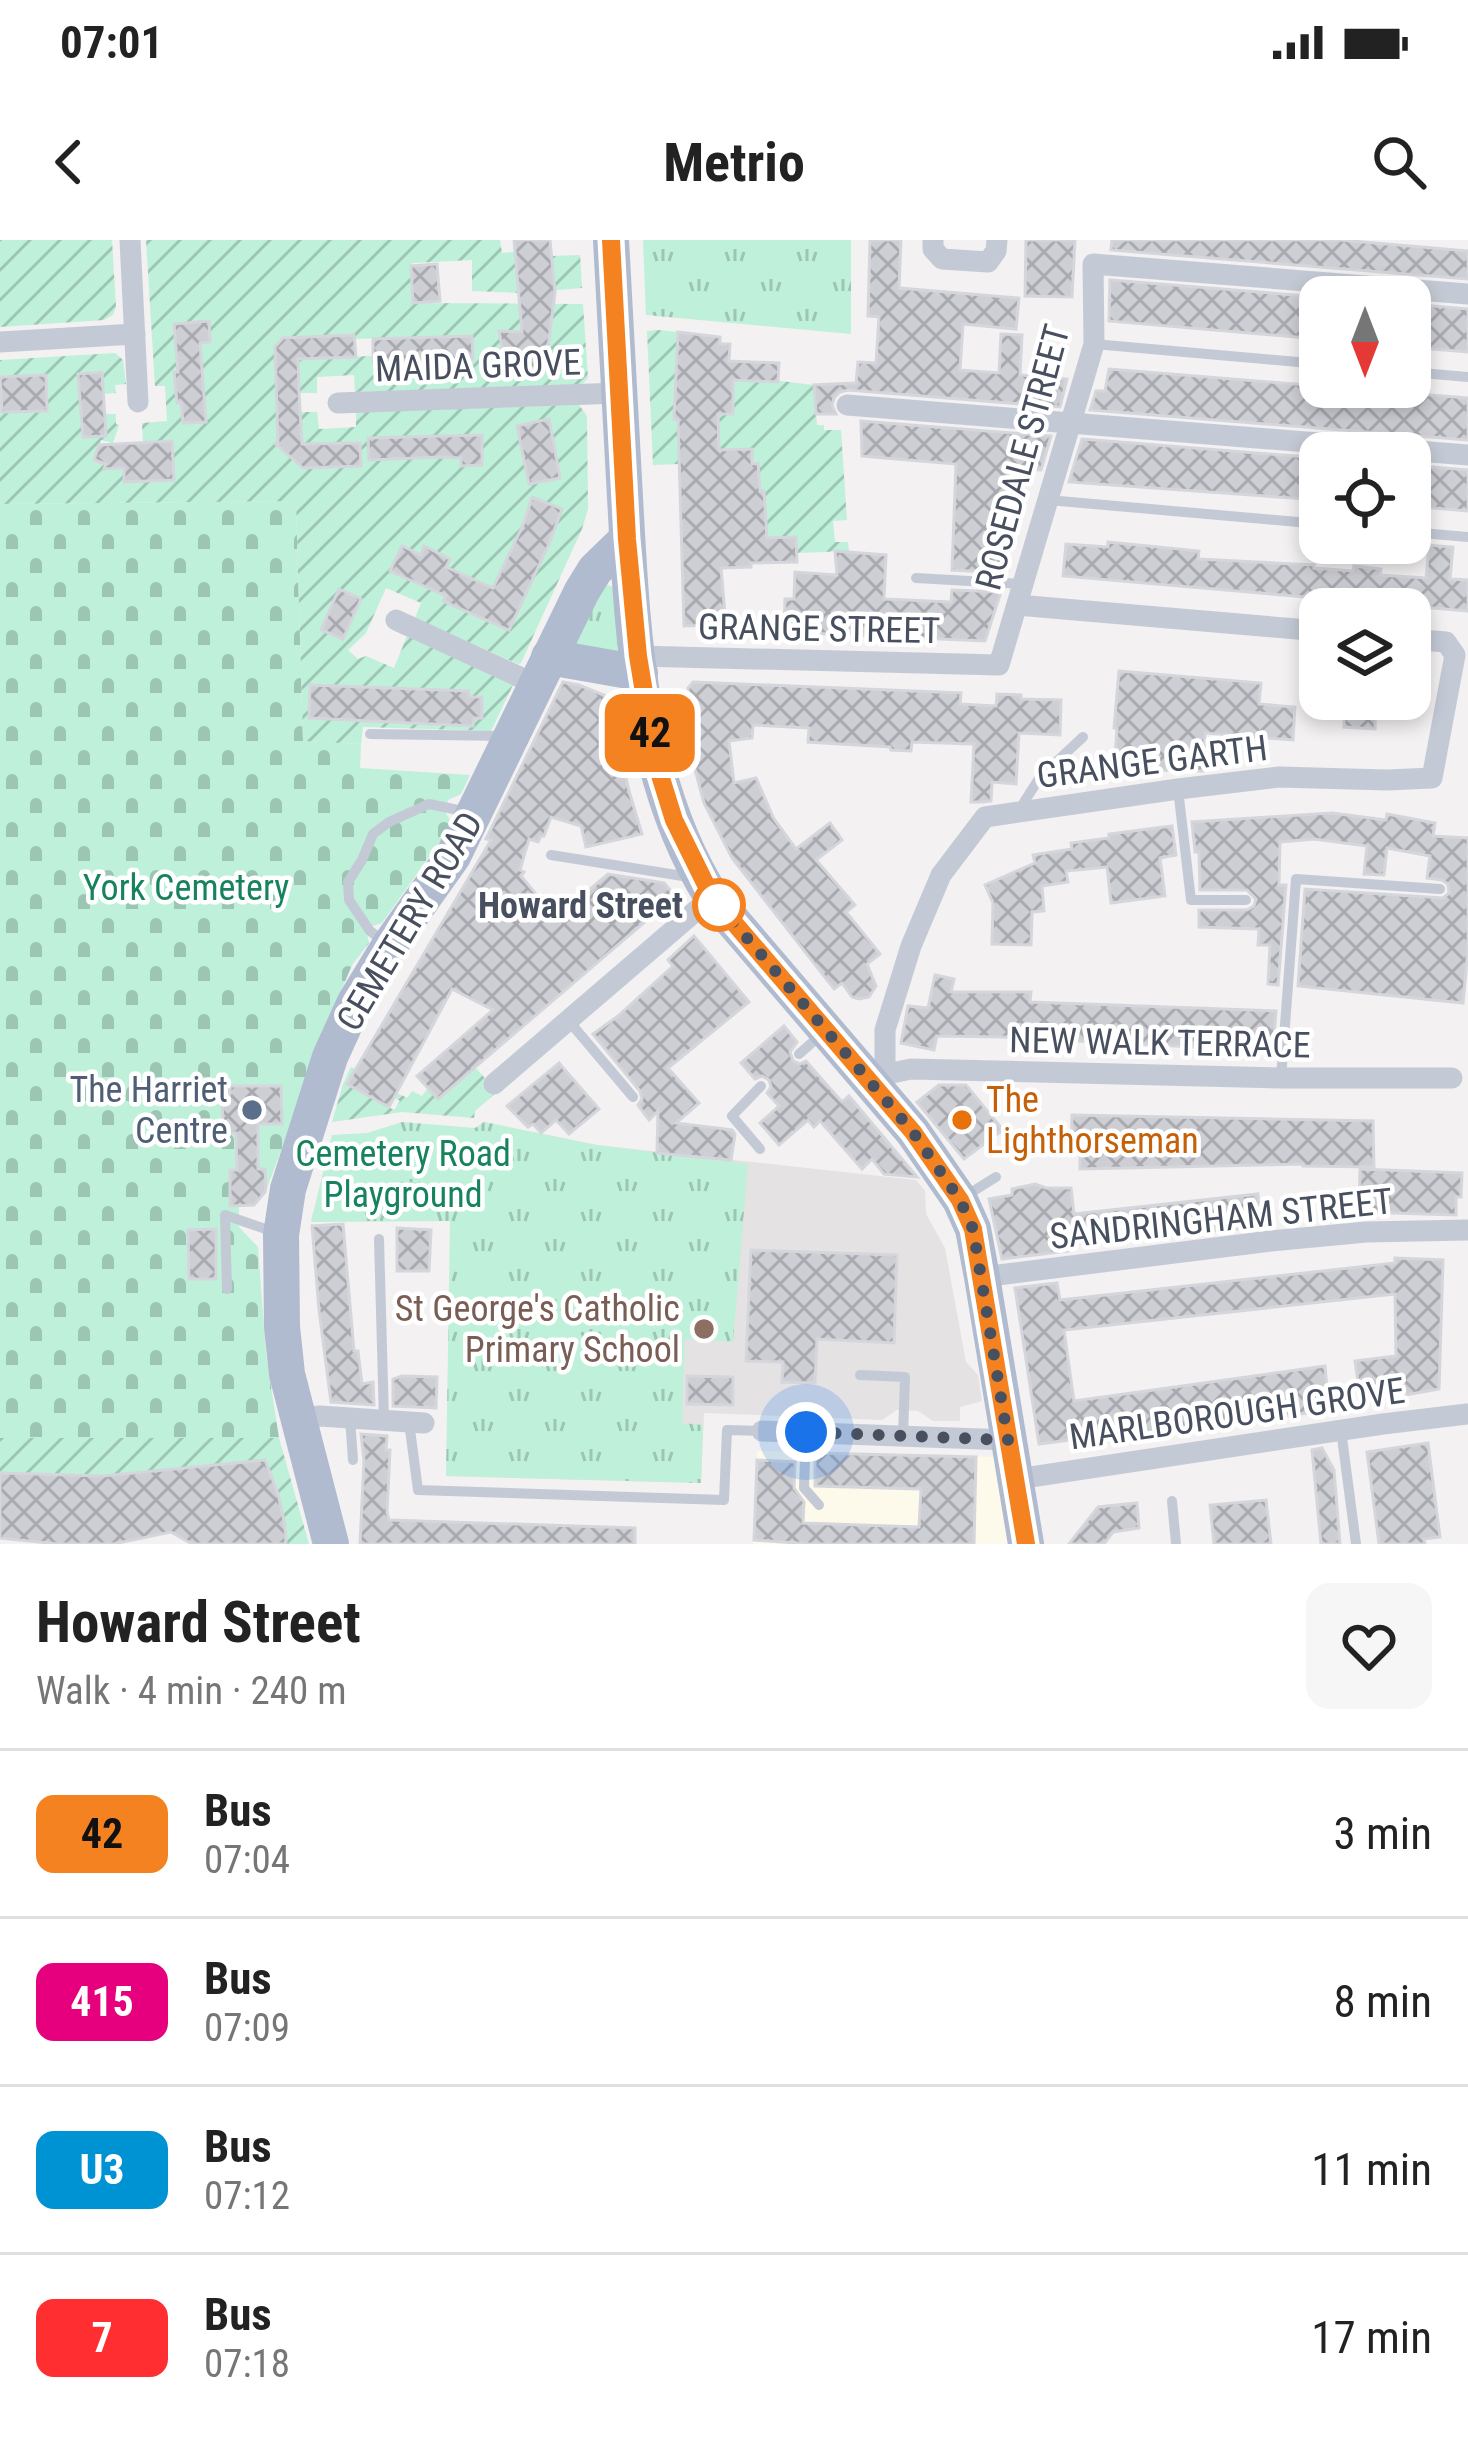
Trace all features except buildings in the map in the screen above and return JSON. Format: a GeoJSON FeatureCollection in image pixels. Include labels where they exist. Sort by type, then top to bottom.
{"type":"FeatureCollection","features":[{"type":"Feature","properties":{"kind":"main road"},"geometry":{"type":"LineString","coordinates":[[611,240],[627,539],[639,665],[655,759],[674,820],[706,888],[812,1042],[876,1076],[960,1200],[973,1229],[1026,1544]]}},
{"type":"Feature","properties":{"kind":"main road","name":"CEMETERY ROAD"},"geometry":{"type":"LineString","coordinates":[[331,1544],[287,1374],[281,1235],[288,1190],[330,1057],[355,1002],[453,856],[595,569],[627,539]]}},
{"type":"Feature","properties":{"kind":"main road"},"geometry":{"type":"LineString","coordinates":[[542,671],[639,665]]}},
{"type":"Feature","properties":{"kind":"street"},"geometry":{"type":"LineString","coordinates":[[130,240],[138,402]]}},
{"type":"Feature","properties":{"kind":"street"},"geometry":{"type":"LineString","coordinates":[[933,240],[933,249],[942,259],[988,262],[997,240]]}},
{"type":"Feature","properties":{"kind":"street","name":"ROSEDALE STREET"},"geometry":{"type":"LineString","coordinates":[[999,665],[1094,344],[1093,264],[1468,295]]}},
{"type":"Feature","properties":{"kind":"street"},"geometry":{"type":"LineString","coordinates":[[0,342],[135,334]]}},
{"type":"Feature","properties":{"kind":"street","name":"MAIDA GROVE"},"geometry":{"type":"LineString","coordinates":[[338,403],[619,393]]}},
{"type":"Feature","properties":{"kind":"street"},"geometry":{"type":"LineString","coordinates":[[847,405],[1468,455]]}},
{"type":"Feature","properties":{"kind":"street"},"geometry":{"type":"LineString","coordinates":[[1020,594],[1299,628]]}},
{"type":"Feature","properties":{"kind":"street"},"geometry":{"type":"LineString","coordinates":[[396,620],[542,671]]}},
{"type":"Feature","properties":{"kind":"street","name":"GRANGE GARTH"},"geometry":{"type":"LineString","coordinates":[[876,1076],[911,946],[941,875],[985,817],[1279,777],[1432,778],[1456,655],[1446,642],[1431,641]]}},
{"type":"Feature","properties":{"kind":"street","name":"GRANGE STREET"},"geometry":{"type":"LineString","coordinates":[[639,665],[999,665]]}},
{"type":"Feature","properties":{"kind":"street"},"geometry":{"type":"LineString","coordinates":[[494,1084],[706,888]]}},
{"type":"Feature","properties":{"kind":"street","name":"NEW WALK TERRACE"},"geometry":{"type":"LineString","coordinates":[[876,1076],[911,1069],[1453,1078]]}},
{"type":"Feature","properties":{"kind":"street","name":"SANDRINGHAM STREET"},"geometry":{"type":"LineString","coordinates":[[982,1277],[1366,1232],[1468,1230]]}},
{"type":"Feature","properties":{"kind":"street","name":"MARLBOROUGH GROVE"},"geometry":{"type":"LineString","coordinates":[[1017,1479],[1467,1414]]}},
{"type":"Feature","properties":{"kind":"street"},"geometry":{"type":"LineString","coordinates":[[296,1418],[417,1422]]}},
{"type":"Feature","properties":{"kind":"street"},"geometry":{"type":"LineString","coordinates":[[762,1431],[1008,1440]]}},
{"type":"Feature","properties":{"kind":"lane"},"geometry":{"type":"LineString","coordinates":[[1094,344],[1299,362]]}},
{"type":"Feature","properties":{"kind":"lane"},"geometry":{"type":"LineString","coordinates":[[1431,373],[1468,376]]}},
{"type":"Feature","properties":{"kind":"lane"},"geometry":{"type":"LineString","coordinates":[[1048,500],[1299,522]]}},
{"type":"Feature","properties":{"kind":"lane"},"geometry":{"type":"LineString","coordinates":[[1431,533],[1468,536]]}},
{"type":"Feature","properties":{"kind":"lane"},"geometry":{"type":"LineString","coordinates":[[916,578],[1020,594]]}},
{"type":"Feature","properties":{"kind":"lane"},"geometry":{"type":"LineString","coordinates":[[370,734],[509,736]]}},
{"type":"Feature","properties":{"kind":"lane"},"geometry":{"type":"LineString","coordinates":[[1019,810],[1040,777],[1083,736]]}},
{"type":"Feature","properties":{"kind":"lane"},"geometry":{"type":"LineString","coordinates":[[1178,789],[1191,899],[1246,900]]}},
{"type":"Feature","properties":{"kind":"lane"},"geometry":{"type":"LineString","coordinates":[[389,946],[370,931],[349,899],[348,882],[373,834],[429,804],[474,813]]}},
{"type":"Feature","properties":{"kind":"lane"},"geometry":{"type":"LineString","coordinates":[[550,855],[706,888]]}},
{"type":"Feature","properties":{"kind":"lane"},"geometry":{"type":"LineString","coordinates":[[1281,1078],[1296,879],[1440,889]]}},
{"type":"Feature","properties":{"kind":"lane"},"geometry":{"type":"LineString","coordinates":[[568,1020],[633,1097]]}},
{"type":"Feature","properties":{"kind":"lane"},"geometry":{"type":"LineString","coordinates":[[760,1149],[732,1116],[761,1086]]}},
{"type":"Feature","properties":{"kind":"lane"},"geometry":{"type":"LineString","coordinates":[[960,1200],[996,1177]]}},
{"type":"Feature","properties":{"kind":"lane"},"geometry":{"type":"LineString","coordinates":[[227,1289],[225,1215],[281,1235]]}},
{"type":"Feature","properties":{"kind":"lane"},"geometry":{"type":"LineString","coordinates":[[379,1239],[384,1420]]}},
{"type":"Feature","properties":{"kind":"lane"},"geometry":{"type":"LineString","coordinates":[[860,1375],[904,1377],[903,1436]]}},
{"type":"Feature","properties":{"kind":"lane"},"geometry":{"type":"LineString","coordinates":[[350,1418],[353,1460]]}},
{"type":"Feature","properties":{"kind":"lane"},"geometry":{"type":"LineString","coordinates":[[417,1422],[418,1490],[724,1500],[727,1430],[762,1431]]}},
{"type":"Feature","properties":{"kind":"lane"},"geometry":{"type":"LineString","coordinates":[[1342,1430],[1356,1544]]}},
{"type":"Feature","properties":{"kind":"lane"},"geometry":{"type":"LineString","coordinates":[[806,1432],[804,1488],[819,1505]]}},
{"type":"Feature","properties":{"kind":"lane"},"geometry":{"type":"LineString","coordinates":[[1172,1501],[1176,1544]]}},
{"type":"Feature","properties":{"kind":"shaded area","name":"St George's Catholic Primary School"},"geometry":{"type":"Polygon","coordinates":[[[484,1122],[597,1145],[916,1180],[925,1191],[926,1214],[945,1248],[966,1362],[978,1375],[982,1401],[960,1407],[960,1421],[933,1421],[918,1411],[897,1410],[882,1420],[704,1413],[701,1483],[446,1476],[484,1122]]]}},
{"type":"Feature","properties":{"kind":"shaded area"},"geometry":{"type":"Polygon","coordinates":[[[757,1451],[999,1457],[1010,1544],[753,1544],[757,1451]]]}},
{"type":"Feature","properties":{"kind":"green space"},"geometry":{"type":"Polygon","coordinates":[[[0,240],[112,240],[113,315],[104,320],[0,327],[0,240]]]}},
{"type":"Feature","properties":{"kind":"green space"},"geometry":{"type":"Polygon","coordinates":[[[146,240],[500,240],[502,253],[551,249],[552,256],[580,255],[582,288],[519,293],[472,291],[472,260],[411,266],[414,303],[583,304],[588,378],[581,385],[355,392],[354,375],[317,377],[317,393],[299,393],[298,362],[275,363],[278,433],[301,433],[300,412],[317,412],[319,429],[356,427],[356,412],[579,405],[587,416],[588,509],[521,663],[415,618],[421,603],[386,588],[366,633],[348,650],[358,659],[366,656],[394,668],[407,636],[513,685],[491,731],[363,727],[361,744],[303,741],[296,501],[0,504],[0,360],[115,353],[123,360],[126,384],[115,385],[116,393],[103,394],[101,372],[79,374],[104,414],[116,414],[119,425],[113,443],[101,440],[94,459],[105,467],[124,468],[125,482],[174,479],[172,449],[165,450],[164,441],[143,442],[142,423],[167,421],[165,386],[155,386],[146,240]],[[313,337],[314,358],[373,356],[374,362],[415,361],[415,337],[313,337]],[[549,420],[518,426],[529,483],[560,477],[549,420]],[[402,546],[391,571],[436,592],[449,559],[421,555],[402,546]],[[528,588],[444,601],[509,630],[528,588]],[[311,685],[310,718],[467,724],[468,691],[311,685]]]}},
{"type":"Feature","properties":{"kind":"green space"},"geometry":{"type":"Polygon","coordinates":[[[643,240],[851,240],[851,334],[646,315],[643,240]]]}},
{"type":"Feature","properties":{"kind":"green space"},"geometry":{"type":"Polygon","coordinates":[[[647,331],[678,332],[675,368],[814,385],[817,425],[841,430],[847,520],[833,521],[835,542],[848,542],[849,551],[797,553],[796,537],[760,538],[764,491],[760,491],[759,462],[752,462],[751,449],[719,450],[718,435],[679,436],[679,464],[653,465],[647,331]]]}},
{"type":"Feature","properties":{"kind":"green space","name":"York Cemetery"},"geometry":{"type":"Polygon","coordinates":[[[296,501],[303,741],[361,744],[360,768],[470,775],[461,794],[448,800],[445,812],[451,821],[443,837],[382,923],[367,934],[369,943],[352,965],[334,1008],[266,1191],[254,1205],[239,1206],[239,1227],[258,1247],[266,1353],[279,1438],[0,1438],[0,504],[296,501]]]}},
{"type":"Feature","properties":{"kind":"green space"},"geometry":{"type":"Polygon","coordinates":[[[605,584],[616,594],[618,655],[570,652],[605,584]]]}},
{"type":"Feature","properties":{"kind":"green space"},"geometry":{"type":"Polygon","coordinates":[[[463,1053],[497,1092],[475,1111],[474,1118],[402,1112],[332,1122],[351,1067],[356,1069],[347,1084],[394,1110],[400,1101],[378,1088],[381,1084],[407,1098],[412,1091],[422,1096],[428,1088],[438,1098],[463,1053]]]}},
{"type":"Feature","properties":{"kind":"green space","name":"St George's Catholic Primary School"},"geometry":{"type":"Polygon","coordinates":[[[402,1122],[475,1128],[484,1122],[597,1145],[748,1164],[733,1342],[685,1339],[682,1423],[703,1425],[701,1483],[446,1476],[450,1221],[311,1222],[332,1135],[367,1133],[402,1122]]]}},
{"type":"Feature","properties":{"kind":"green space"},"geometry":{"type":"Polygon","coordinates":[[[0,1438],[279,1438],[309,1544],[286,1544],[279,1501],[265,1460],[103,1476],[0,1473],[0,1438]]]}},
{"type":"Feature","properties":{"kind":"bus line","name":"42"},"geometry":{"type":"LineString","coordinates":[[611,240],[638,656],[655,759],[674,820],[712,897],[913,1132],[960,1200],[973,1229],[1026,1544]]}},
{"type":"Feature","properties":{"kind":"place","name":"Howard Street"},"geometry":{"type":"Point","coordinates":[719,905]}},
{"type":"Feature","properties":{"kind":"place","name":"The Harriet Centre"},"geometry":{"type":"Point","coordinates":[252,1110]}},
{"type":"Feature","properties":{"kind":"place","name":"The Lighthorseman"},"geometry":{"type":"Point","coordinates":[962,1120]}},
{"type":"Feature","properties":{"kind":"place","name":"St George's Catholic Primary School"},"geometry":{"type":"Point","coordinates":[704,1329]}},
{"type":"Feature","properties":{"kind":"route"},"geometry":{"type":"LineString","coordinates":[[719,905],[712,897],[913,1132],[960,1200],[973,1229],[1008,1440],[806,1432]]}},
{"type":"Feature","properties":{"kind":"park label","name":"Cemetery Road Playground"},"geometry":{"type":"Point","coordinates":[403,1174]}}]}
